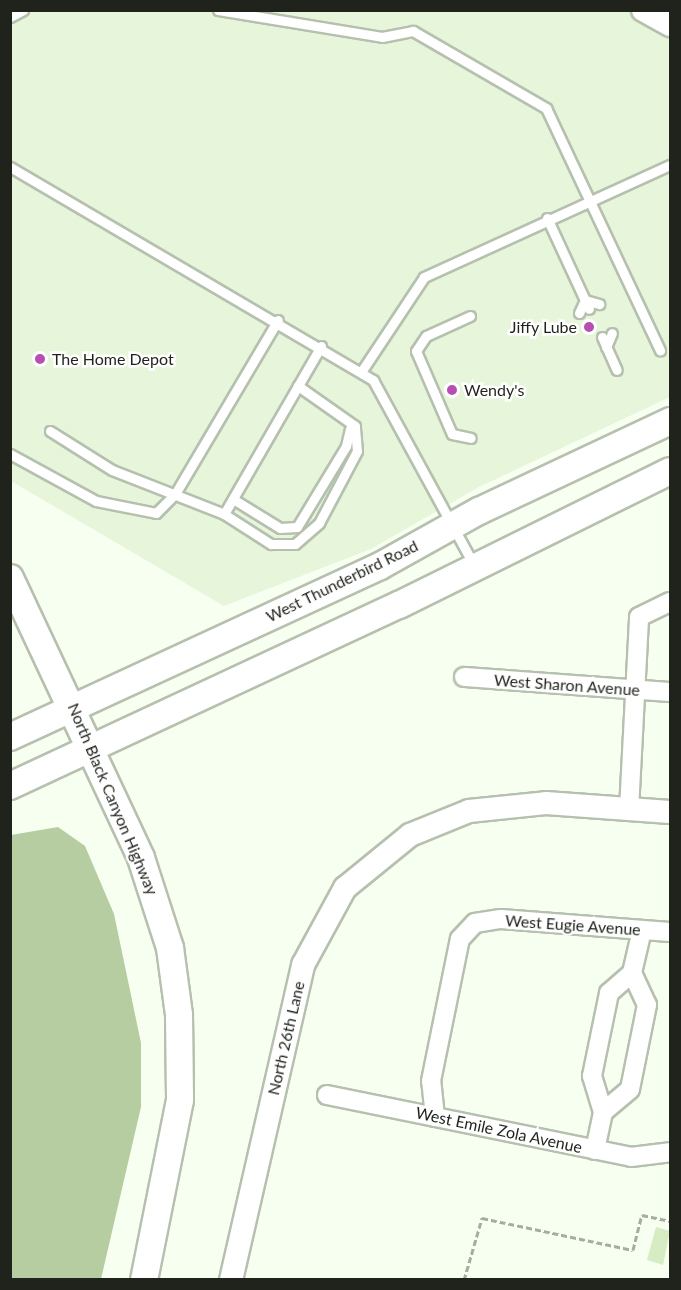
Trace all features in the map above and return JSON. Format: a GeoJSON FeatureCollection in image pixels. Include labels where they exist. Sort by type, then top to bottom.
{"type":"FeatureCollection","features":[{"type":"Feature","properties":{"kind":"main road","name":"West Thunderbird Road"},"geometry":{"type":"LineString","coordinates":[[10,737],[380,566],[453,525],[670,421]]}},
{"type":"Feature","properties":{"kind":"main road"},"geometry":{"type":"LineString","coordinates":[[605,504],[632,471],[670,452]]}},
{"type":"Feature","properties":{"kind":"main road"},"geometry":{"type":"LineString","coordinates":[[10,786],[475,568],[670,471]]}},
{"type":"Feature","properties":{"kind":"main road","name":"North Black Canyon Highway"},"geometry":{"type":"LineString","coordinates":[[10,578],[74,708],[156,900],[170,948],[179,1015],[180,1100],[144,1280]]}},
{"type":"Feature","properties":{"kind":"street"},"geometry":{"type":"LineString","coordinates":[[644,10],[670,25]]}},
{"type":"Feature","properties":{"kind":"street"},"geometry":{"type":"LineString","coordinates":[[629,810],[639,617],[670,602]]}},
{"type":"Feature","properties":{"kind":"street","name":"West Sharon Avenue"},"geometry":{"type":"LineString","coordinates":[[464,677],[670,692]]}},
{"type":"Feature","properties":{"kind":"street","name":"North 26th Lane"},"geometry":{"type":"LineString","coordinates":[[231,1280],[303,965],[345,888],[410,835],[469,811],[518,803],[670,812]]}},
{"type":"Feature","properties":{"kind":"street","name":"West Eugie Avenue"},"geometry":{"type":"LineString","coordinates":[[435,1117],[431,1081],[460,939],[475,923],[501,919],[670,932]]}},
{"type":"Feature","properties":{"kind":"street"},"geometry":{"type":"LineString","coordinates":[[595,1150],[603,1112],[592,1076],[609,993],[632,974],[642,930]]}},
{"type":"Feature","properties":{"kind":"street"},"geometry":{"type":"LineString","coordinates":[[603,1112],[630,1089],[647,1005],[632,974]]}},
{"type":"Feature","properties":{"kind":"street","name":"West Emile Zola Avenue"},"geometry":{"type":"LineString","coordinates":[[327,1095],[631,1157],[670,1152]]}},
{"type":"Feature","properties":{"kind":"lane"},"geometry":{"type":"LineString","coordinates":[[10,17],[23,10]]}},
{"type":"Feature","properties":{"kind":"lane"},"geometry":{"type":"LineString","coordinates":[[218,10],[382,37],[413,31],[546,108],[660,350]]}},
{"type":"Feature","properties":{"kind":"lane"},"geometry":{"type":"LineString","coordinates":[[361,372],[424,277],[547,218],[670,165]]}},
{"type":"Feature","properties":{"kind":"lane"},"geometry":{"type":"LineString","coordinates":[[10,167],[278,320],[373,380],[475,568]]}},
{"type":"Feature","properties":{"kind":"lane"},"geometry":{"type":"LineString","coordinates":[[547,218],[587,304]]}},
{"type":"Feature","properties":{"kind":"lane"},"geometry":{"type":"LineString","coordinates":[[579,313],[587,304],[599,304]]}},
{"type":"Feature","properties":{"kind":"lane"},"geometry":{"type":"LineString","coordinates":[[470,316],[426,336],[416,351],[452,435],[471,438]]}},
{"type":"Feature","properties":{"kind":"lane"},"geometry":{"type":"LineString","coordinates":[[10,454],[96,501],[156,513],[175,494],[278,320]]}},
{"type":"Feature","properties":{"kind":"lane"},"geometry":{"type":"LineString","coordinates":[[606,347],[612,333]]}},
{"type":"Feature","properties":{"kind":"lane"},"geometry":{"type":"LineString","coordinates":[[598,340],[606,347],[617,370]]}},
{"type":"Feature","properties":{"kind":"lane"},"geometry":{"type":"LineString","coordinates":[[224,514],[321,346]]}},
{"type":"Feature","properties":{"kind":"lane"},"geometry":{"type":"LineString","coordinates":[[50,431],[112,470],[224,514],[272,544],[295,544],[319,523],[357,451],[355,426],[298,386]]}},
{"type":"Feature","properties":{"kind":"lane"},"geometry":{"type":"LineString","coordinates":[[233,499],[280,528],[297,527],[346,446],[349,420]]}},
{"type":"Feature","properties":{"kind":"path"},"geometry":{"type":"LineString","coordinates":[[464,1280],[482,1218],[633,1250],[642,1215],[670,1221]]}},
{"type":"Feature","properties":{"kind":"shaded area"},"geometry":{"type":"Polygon","coordinates":[[[643,10],[670,25],[670,397],[479,487],[371,549],[224,606],[11,481],[11,11],[643,10]]]}},
{"type":"Feature","properties":{"kind":"shaded area"},"geometry":{"type":"Polygon","coordinates":[[[58,827],[85,846],[114,914],[141,1043],[141,1107],[101,1279],[12,1279],[11,835],[58,827]]]}},
{"type":"Feature","properties":{"kind":"shaded area"},"geometry":{"type":"Polygon","coordinates":[[[656,1227],[670,1231],[663,1265],[647,1260],[656,1227]]]}},
{"type":"Feature","properties":{"kind":"place","name":"Jiffy Lube"},"geometry":{"type":"Point","coordinates":[589,327]}},
{"type":"Feature","properties":{"kind":"place","name":"The Home Depot"},"geometry":{"type":"Point","coordinates":[40,359]}},
{"type":"Feature","properties":{"kind":"place","name":"Wendy's"},"geometry":{"type":"Point","coordinates":[452,390]}}]}
